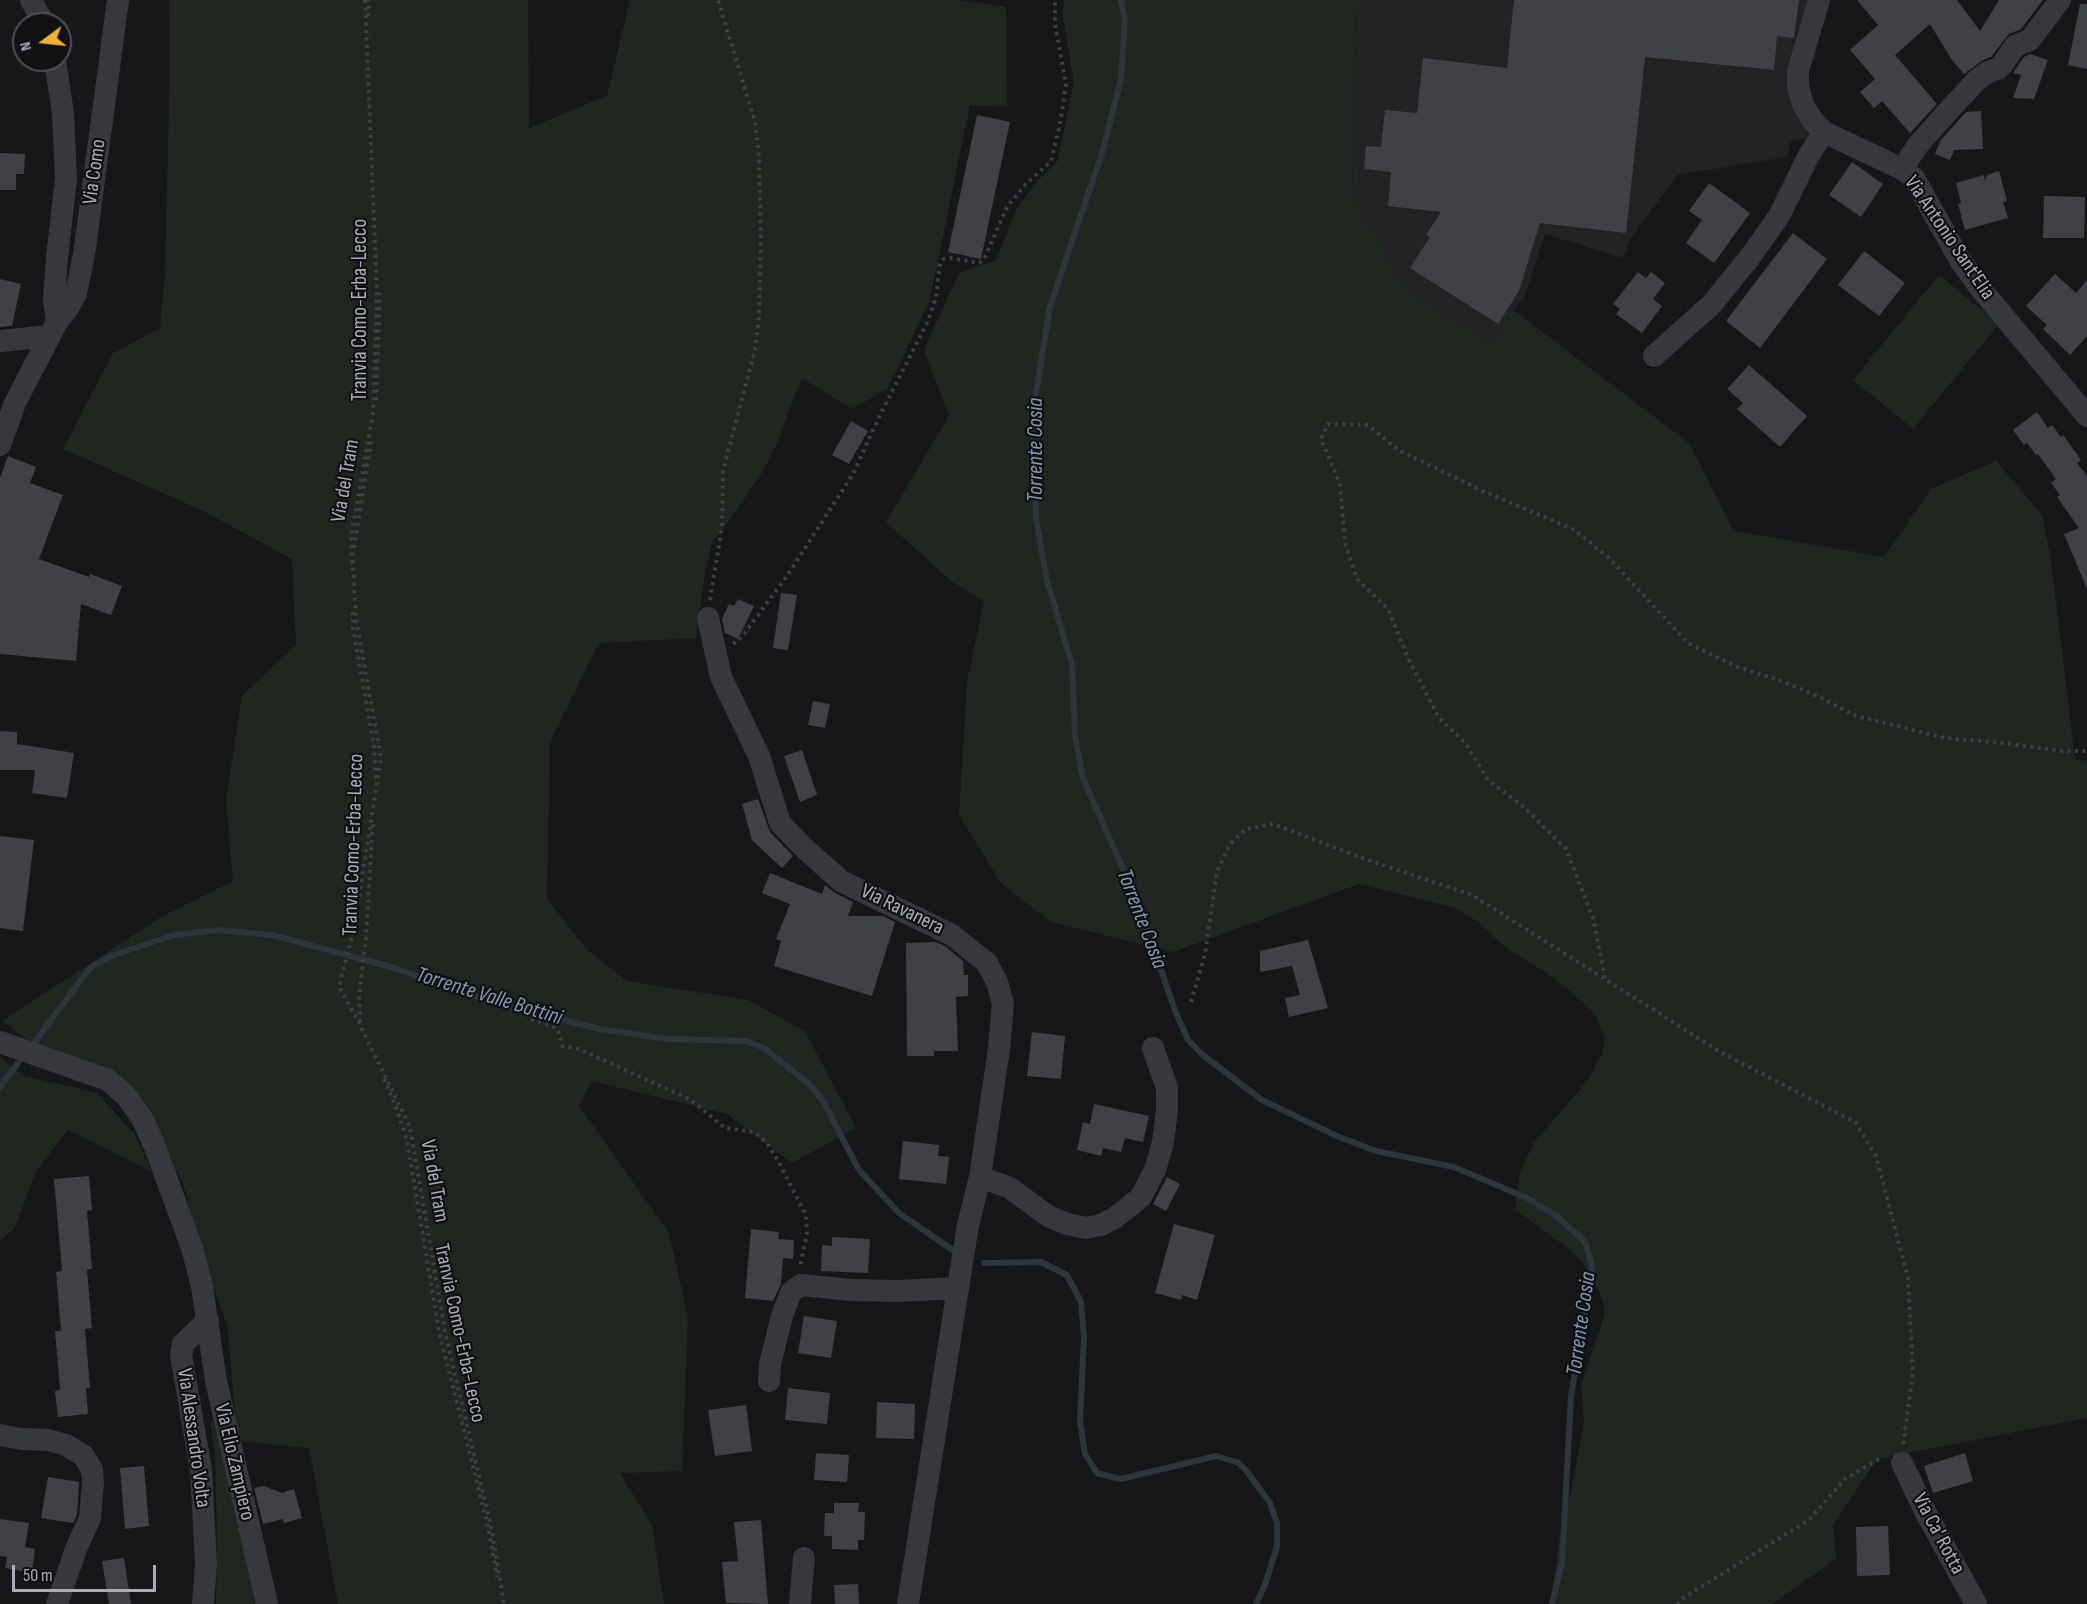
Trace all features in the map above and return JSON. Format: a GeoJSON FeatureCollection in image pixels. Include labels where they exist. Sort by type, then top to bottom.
{"type":"FeatureCollection","features":[{"type":"Feature","properties":{"kind":"street","name":"Via Como"},"geometry":{"type":"LineString","coordinates":[[0,445],[15,403],[53,329],[76,293],[84,255],[118,0]]}},
{"type":"Feature","properties":{"kind":"street"},"geometry":{"type":"LineString","coordinates":[[1819,0],[1798,71],[1798,86],[1803,105],[1813,121],[1824,132],[1902,169]]}},
{"type":"Feature","properties":{"kind":"street","name":"Via Antonio Sant'Elia"},"geometry":{"type":"LineString","coordinates":[[2060,0],[2030,40],[2015,46],[1998,69],[1978,79],[1918,145],[1902,169],[1914,178],[1960,260],[1980,288],[2087,416]]}},
{"type":"Feature","properties":{"kind":"street"},"geometry":{"type":"LineString","coordinates":[[0,341],[53,329],[57,258],[66,178],[63,114],[57,72]]}},
{"type":"Feature","properties":{"kind":"street"},"geometry":{"type":"LineString","coordinates":[[1654,356],[1712,304],[1750,257],[1779,216],[1809,155],[1824,132]]}},
{"type":"Feature","properties":{"kind":"street","name":"Via Ravanera"},"geometry":{"type":"LineString","coordinates":[[708,618],[721,677],[759,756],[780,823],[841,881],[952,935],[987,963],[997,982],[1003,1004],[999,1049],[980,1177],[968,1225],[908,1604]]}},
{"type":"Feature","properties":{"kind":"street","name":"Via Elio Zampiero"},"geometry":{"type":"LineString","coordinates":[[0,1042],[108,1080],[127,1097],[143,1120],[192,1248],[202,1286],[218,1392],[267,1604]]}},
{"type":"Feature","properties":{"kind":"street"},"geometry":{"type":"LineString","coordinates":[[980,1177],[1010,1188],[1048,1216],[1067,1224],[1086,1228],[1101,1225],[1116,1217],[1140,1197],[1155,1170],[1163,1142],[1167,1088],[1152,1048]]}},
{"type":"Feature","properties":{"kind":"street"},"geometry":{"type":"LineString","coordinates":[[769,1381],[770,1364],[782,1316],[791,1292],[801,1285],[851,1290],[898,1291],[960,1279]]}},
{"type":"Feature","properties":{"kind":"street","name":"Via Alessandro Volta"},"geometry":{"type":"LineString","coordinates":[[203,1604],[206,1564],[201,1470],[182,1355],[183,1344],[208,1320]]}},
{"type":"Feature","properties":{"kind":"street"},"geometry":{"type":"LineString","coordinates":[[0,1435],[21,1440],[48,1440],[66,1444],[84,1456],[92,1470],[90,1518],[76,1549],[57,1604]]}},
{"type":"Feature","properties":{"kind":"street","name":"Via Ca' Rotta"},"geometry":{"type":"LineString","coordinates":[[1896,1453],[1976,1604]]}},
{"type":"Feature","properties":{"kind":"street"},"geometry":{"type":"LineString","coordinates":[[800,1604],[804,1558]]}},
{"type":"Feature","properties":{"kind":"path","name":"Via del Tram"},"geometry":{"type":"LineString","coordinates":[[367,0],[377,292],[373,413],[351,537],[356,619],[381,758],[354,928],[339,987],[410,1127],[446,1337],[491,1526],[503,1604]]}},
{"type":"Feature","properties":{"kind":"path","name":"Tranvia Como-Erba-Lecco"},"geometry":{"type":"LineString","coordinates":[[360,1025],[359,996],[366,937],[376,774],[374,746],[353,627],[354,544],[375,418],[380,301],[367,0]]}},
{"type":"Feature","properties":{"kind":"path"},"geometry":{"type":"LineString","coordinates":[[708,618],[722,527],[723,471],[755,350],[759,316],[761,249],[759,157],[755,122],[718,0]]}},
{"type":"Feature","properties":{"kind":"path"},"geometry":{"type":"LineString","coordinates":[[716,658],[741,638],[787,576],[853,474],[928,321],[936,297],[940,263],[950,258],[979,262],[984,259],[1007,207],[1025,185],[1051,161],[1066,85],[1055,23],[1055,0]]}},
{"type":"Feature","properties":{"kind":"path"},"geometry":{"type":"LineString","coordinates":[[1605,978],[1593,918],[1566,849],[1525,808],[1488,780],[1466,744],[1439,718],[1409,660],[1388,609],[1357,579],[1344,543],[1340,484],[1322,439],[1328,424],[1368,424],[1398,450],[1485,492],[1575,530],[1610,559],[1688,643],[1735,666],[1820,697],[1853,716],[1945,738],[2062,751],[2087,751]]}},
{"type":"Feature","properties":{"kind":"path"},"geometry":{"type":"LineString","coordinates":[[1191,1002],[1205,954],[1217,872],[1230,844],[1246,829],[1274,824],[1362,858],[1472,895],[1722,1053],[1855,1122],[1876,1155],[1908,1278],[1913,1373],[1896,1453],[1845,1479],[1809,1520],[1683,1598],[1677,1604]]}},
{"type":"Feature","properties":{"kind":"path"},"geometry":{"type":"LineString","coordinates":[[531,1019],[554,1027],[560,1034],[562,1046],[579,1049],[624,1068],[657,1086],[691,1100],[725,1128],[754,1132],[768,1143],[806,1215],[807,1234],[800,1274],[801,1285]]}},
{"type":"Feature","properties":{"kind":"shaded area"},"geometry":{"type":"Polygon","coordinates":[[[169,0],[528,0],[529,128],[607,96],[630,0],[959,0],[1006,7],[1007,107],[970,105],[930,300],[888,388],[852,409],[803,379],[763,471],[712,543],[705,572],[696,638],[599,643],[550,742],[547,898],[586,949],[627,981],[748,1000],[805,1031],[856,1128],[792,1163],[727,1114],[592,1081],[579,1106],[669,1233],[688,1317],[682,1471],[620,1473],[652,1525],[664,1604],[338,1604],[309,1448],[238,1441],[227,1325],[201,1253],[178,1172],[164,1171],[134,1096],[38,1047],[2,1021],[163,916],[233,881],[226,799],[242,696],[296,645],[292,559],[201,510],[63,449],[113,353],[160,328],[165,276],[170,56],[169,0]]]}},
{"type":"Feature","properties":{"kind":"shaded area"},"geometry":{"type":"Polygon","coordinates":[[[1065,0],[1357,0],[1352,196],[1404,290],[1492,343],[1513,310],[1689,443],[1734,531],[1884,557],[1931,489],[1996,461],[2042,515],[2051,560],[2075,759],[2087,761],[2087,1418],[1877,1459],[1833,1525],[1836,1559],[1772,1604],[1550,1604],[1561,1529],[1571,1492],[1584,1422],[1581,1384],[1605,1310],[1600,1293],[1583,1263],[1573,1252],[1515,1209],[1520,1172],[1534,1143],[1588,1080],[1602,1054],[1605,1037],[1594,1013],[1567,988],[1506,948],[1478,922],[1456,908],[1359,884],[1173,952],[1051,922],[1001,883],[959,815],[967,682],[984,601],[952,582],[886,522],[949,416],[924,350],[959,273],[996,260],[1017,208],[1038,180],[1057,162],[1074,83],[1062,12],[1065,0]]]}},
{"type":"Feature","properties":{"kind":"shaded area"},"geometry":{"type":"Polygon","coordinates":[[[1357,0],[1808,0],[1791,68],[1813,137],[1790,142],[1787,157],[1677,175],[1631,238],[1623,258],[1545,234],[1525,296],[1492,343],[1404,290],[1352,196],[1357,0]]]}},
{"type":"Feature","properties":{"kind":"shaded area"},"geometry":{"type":"Polygon","coordinates":[[[1939,275],[1999,324],[1913,429],[1853,380],[1939,275]]]}},
{"type":"Feature","properties":{"kind":"shaded area"},"geometry":{"type":"Polygon","coordinates":[[[0,1057],[24,1076],[97,1093],[135,1135],[152,1172],[68,1130],[37,1170],[14,1229],[0,1241],[0,1057]]]}},
{"type":"Feature","properties":{"kind":"shaded area"},"geometry":{"type":"Polygon","coordinates":[[[216,1422],[260,1604],[216,1604],[215,1453],[210,1423],[216,1422]]]}},
{"type":"Feature","properties":{"kind":"building"},"geometry":{"type":"Polygon","coordinates":[[[1514,0],[1799,0],[1794,38],[1777,36],[1774,70],[1645,57],[1626,233],[1540,223],[1519,291],[1498,324],[1410,268],[1430,237],[1426,235],[1441,212],[1388,206],[1391,172],[1364,169],[1366,146],[1381,147],[1385,110],[1417,113],[1423,58],[1507,68],[1514,0]]]}},
{"type":"Feature","properties":{"kind":"building"},"geometry":{"type":"Polygon","coordinates":[[[1857,0],[1957,0],[1980,31],[1999,0],[2043,0],[2021,29],[2009,34],[1991,57],[1964,74],[1952,60],[1930,24],[1895,55],[1937,104],[1910,133],[1882,101],[1874,108],[1860,92],[1875,79],[1850,50],[1878,25],[1857,0]]]}},
{"type":"Feature","properties":{"kind":"building"},"geometry":{"type":"Polygon","coordinates":[[[2080,4],[2087,4],[2087,69],[2068,65],[2080,4]]]}},
{"type":"Feature","properties":{"kind":"building"},"geometry":{"type":"Polygon","coordinates":[[[2030,54],[2048,60],[2034,99],[2013,98],[2021,75],[2013,73],[2024,57],[2030,54]]]}},
{"type":"Feature","properties":{"kind":"building"},"geometry":{"type":"Polygon","coordinates":[[[1981,111],[1983,149],[1954,150],[1950,160],[1935,154],[1940,141],[1966,112],[1981,111]]]}},
{"type":"Feature","properties":{"kind":"building"},"geometry":{"type":"Polygon","coordinates":[[[977,115],[1010,122],[981,259],[948,252],[977,115]]]}},
{"type":"Feature","properties":{"kind":"building"},"geometry":{"type":"Polygon","coordinates":[[[0,153],[25,154],[24,174],[16,174],[16,190],[0,190],[0,153]]]}},
{"type":"Feature","properties":{"kind":"building"},"geometry":{"type":"Polygon","coordinates":[[[1852,162],[1883,184],[1861,217],[1829,195],[1852,162]]]}},
{"type":"Feature","properties":{"kind":"building"},"geometry":{"type":"Polygon","coordinates":[[[1999,171],[2007,201],[2003,202],[2008,218],[1965,230],[1958,204],[1961,203],[1956,183],[1984,175],[1985,181],[1987,175],[1999,171]]]}},
{"type":"Feature","properties":{"kind":"building"},"geometry":{"type":"Polygon","coordinates":[[[1709,183],[1750,213],[1714,263],[1686,243],[1702,220],[1689,211],[1709,183]]]}},
{"type":"Feature","properties":{"kind":"building"},"geometry":{"type":"Polygon","coordinates":[[[2044,196],[2085,197],[2084,238],[2043,238],[2044,196]]]}},
{"type":"Feature","properties":{"kind":"building"},"geometry":{"type":"Polygon","coordinates":[[[1793,233],[1827,259],[1760,348],[1726,321],[1793,233]]]}},
{"type":"Feature","properties":{"kind":"building"},"geometry":{"type":"Polygon","coordinates":[[[1864,251],[1905,283],[1879,316],[1838,285],[1864,251]]]}},
{"type":"Feature","properties":{"kind":"building"},"geometry":{"type":"Polygon","coordinates":[[[1638,272],[1646,278],[1651,272],[1665,283],[1653,299],[1662,306],[1642,333],[1616,314],[1620,309],[1613,304],[1638,272]]]}},
{"type":"Feature","properties":{"kind":"building"},"geometry":{"type":"Polygon","coordinates":[[[2055,274],[2076,293],[2087,280],[2087,336],[2070,355],[2043,329],[2047,325],[2026,306],[2055,274]]]}},
{"type":"Feature","properties":{"kind":"building"},"geometry":{"type":"Polygon","coordinates":[[[0,279],[21,284],[12,326],[0,327],[0,279]]]}},
{"type":"Feature","properties":{"kind":"building"},"geometry":{"type":"Polygon","coordinates":[[[1749,365],[1807,416],[1780,447],[1737,409],[1743,403],[1727,389],[1749,365]]]}},
{"type":"Feature","properties":{"kind":"building"},"geometry":{"type":"Polygon","coordinates":[[[2037,412],[2048,428],[2052,425],[2061,437],[2063,435],[2081,460],[2077,463],[2087,476],[2087,589],[2064,534],[2079,528],[2057,497],[2060,495],[2051,483],[2056,479],[2038,454],[2036,455],[2027,443],[2024,445],[2013,430],[2037,412]]]}},
{"type":"Feature","properties":{"kind":"building"},"geometry":{"type":"Polygon","coordinates":[[[851,421],[868,431],[849,464],[832,455],[851,421]]]}},
{"type":"Feature","properties":{"kind":"building"},"geometry":{"type":"Polygon","coordinates":[[[8,456],[36,467],[30,483],[63,495],[39,559],[122,586],[111,615],[81,604],[76,661],[0,654],[0,478],[8,456]]]}},
{"type":"Feature","properties":{"kind":"building"},"geometry":{"type":"Polygon","coordinates":[[[781,593],[797,595],[788,650],[773,648],[781,593]]]}},
{"type":"Feature","properties":{"kind":"building"},"geometry":{"type":"Polygon","coordinates":[[[738,599],[754,606],[738,639],[725,633],[722,619],[729,604],[734,606],[738,599]]]}},
{"type":"Feature","properties":{"kind":"building"},"geometry":{"type":"Polygon","coordinates":[[[813,701],[830,704],[825,728],[808,725],[813,701]]]}},
{"type":"Feature","properties":{"kind":"building"},"geometry":{"type":"Polygon","coordinates":[[[0,731],[17,732],[17,744],[74,753],[67,798],[32,793],[35,770],[0,770],[0,731]]]}},
{"type":"Feature","properties":{"kind":"building"},"geometry":{"type":"Polygon","coordinates":[[[802,750],[817,795],[800,802],[784,756],[802,750]]]}},
{"type":"Feature","properties":{"kind":"building"},"geometry":{"type":"Polygon","coordinates":[[[758,799],[770,832],[793,856],[782,868],[752,840],[742,804],[758,799]]]}},
{"type":"Feature","properties":{"kind":"building"},"geometry":{"type":"Polygon","coordinates":[[[0,836],[34,840],[23,931],[0,928],[0,836]]]}},
{"type":"Feature","properties":{"kind":"building"},"geometry":{"type":"Polygon","coordinates":[[[770,873],[822,894],[825,885],[853,902],[848,916],[883,916],[895,922],[872,996],[774,966],[781,941],[776,939],[790,904],[762,893],[770,873]]]}},
{"type":"Feature","properties":{"kind":"building"},"geometry":{"type":"Polygon","coordinates":[[[1308,940],[1328,1008],[1289,1017],[1285,998],[1300,995],[1292,966],[1260,972],[1260,951],[1308,940]]]}},
{"type":"Feature","properties":{"kind":"building"},"geometry":{"type":"Polygon","coordinates":[[[935,942],[945,946],[963,961],[964,975],[968,975],[968,996],[956,997],[958,1051],[934,1051],[934,1056],[907,1056],[906,943],[935,942]]]}},
{"type":"Feature","properties":{"kind":"building"},"geometry":{"type":"Polygon","coordinates":[[[1032,1032],[1065,1036],[1061,1079],[1027,1076],[1032,1032]]]}},
{"type":"Feature","properties":{"kind":"building"},"geometry":{"type":"Polygon","coordinates":[[[1094,1104],[1149,1116],[1143,1142],[1125,1138],[1121,1152],[1103,1148],[1101,1156],[1077,1150],[1083,1122],[1090,1124],[1094,1104]]]}},
{"type":"Feature","properties":{"kind":"building"},"geometry":{"type":"Polygon","coordinates":[[[903,1141],[939,1145],[938,1156],[949,1157],[946,1184],[899,1179],[903,1141]]]}},
{"type":"Feature","properties":{"kind":"building"},"geometry":{"type":"Polygon","coordinates":[[[89,1176],[92,1210],[87,1211],[92,1269],[87,1269],[92,1328],[85,1329],[90,1388],[86,1388],[88,1414],[58,1417],[55,1391],[60,1390],[55,1331],[61,1331],[56,1272],[62,1271],[54,1179],[89,1176]]]}},
{"type":"Feature","properties":{"kind":"building"},"geometry":{"type":"Polygon","coordinates":[[[1167,1177],[1180,1184],[1166,1211],[1153,1204],[1167,1177]]]}},
{"type":"Feature","properties":{"kind":"building"},"geometry":{"type":"Polygon","coordinates":[[[1174,1224],[1215,1235],[1197,1300],[1182,1295],[1181,1300],[1155,1293],[1174,1224]]]}},
{"type":"Feature","properties":{"kind":"building"},"geometry":{"type":"Polygon","coordinates":[[[751,1229],[779,1232],[778,1239],[794,1240],[793,1259],[783,1258],[781,1284],[773,1301],[745,1298],[751,1229]]]}},
{"type":"Feature","properties":{"kind":"building"},"geometry":{"type":"Polygon","coordinates":[[[832,1237],[870,1239],[868,1273],[821,1271],[822,1245],[832,1246],[832,1237]]]}},
{"type":"Feature","properties":{"kind":"building"},"geometry":{"type":"Polygon","coordinates":[[[804,1316],[837,1321],[831,1358],[798,1353],[804,1316]]]}},
{"type":"Feature","properties":{"kind":"building"},"geometry":{"type":"Polygon","coordinates":[[[788,1388],[830,1393],[827,1424],[785,1420],[788,1388]]]}},
{"type":"Feature","properties":{"kind":"building"},"geometry":{"type":"Polygon","coordinates":[[[877,1402],[915,1404],[914,1439],[876,1438],[877,1402]]]}},
{"type":"Feature","properties":{"kind":"building"},"geometry":{"type":"Polygon","coordinates":[[[746,1405],[752,1451],[715,1456],[708,1410],[746,1405]]]}},
{"type":"Feature","properties":{"kind":"building"},"geometry":{"type":"Polygon","coordinates":[[[816,1453],[849,1455],[847,1482],[814,1480],[816,1453]]]}},
{"type":"Feature","properties":{"kind":"building"},"geometry":{"type":"Polygon","coordinates":[[[1965,1453],[1973,1481],[1933,1493],[1924,1466],[1965,1453]]]}},
{"type":"Feature","properties":{"kind":"building"},"geometry":{"type":"Polygon","coordinates":[[[144,1466],[149,1526],[125,1529],[120,1468],[144,1466]]]}},
{"type":"Feature","properties":{"kind":"building"},"geometry":{"type":"Polygon","coordinates":[[[48,1477],[79,1482],[77,1515],[73,1523],[41,1518],[48,1477]]]}},
{"type":"Feature","properties":{"kind":"building"},"geometry":{"type":"Polygon","coordinates":[[[264,1486],[282,1493],[294,1489],[302,1518],[284,1523],[283,1519],[263,1524],[254,1488],[264,1486]]]}},
{"type":"Feature","properties":{"kind":"building"},"geometry":{"type":"Polygon","coordinates":[[[834,1503],[859,1503],[858,1512],[865,1512],[864,1540],[858,1540],[858,1550],[832,1549],[832,1536],[824,1536],[825,1513],[834,1513],[834,1503]]]}},
{"type":"Feature","properties":{"kind":"building"},"geometry":{"type":"Polygon","coordinates":[[[0,1519],[29,1523],[25,1547],[35,1549],[32,1573],[5,1568],[7,1557],[0,1556],[0,1519]]]}},
{"type":"Feature","properties":{"kind":"building"},"geometry":{"type":"Polygon","coordinates":[[[761,1520],[768,1604],[726,1603],[722,1562],[738,1561],[734,1522],[761,1520]]]}},
{"type":"Feature","properties":{"kind":"building"},"geometry":{"type":"Polygon","coordinates":[[[1888,1526],[1890,1575],[1857,1576],[1856,1527],[1888,1526]]]}},
{"type":"Feature","properties":{"kind":"building"},"geometry":{"type":"Polygon","coordinates":[[[124,1558],[131,1604],[109,1604],[102,1561],[124,1558]]]}},
{"type":"Feature","properties":{"kind":"building"},"geometry":{"type":"Polygon","coordinates":[[[858,1584],[859,1604],[835,1604],[834,1585],[858,1584]]]}},
{"type":"Feature","properties":{"kind":"waterway","name":"Torrente Cosia"},"geometry":{"type":"LineString","coordinates":[[1121,0],[1125,20],[1121,79],[1103,150],[1050,307],[1033,411],[1036,518],[1047,581],[1072,664],[1075,737],[1083,778],[1139,905],[1174,1008],[1188,1040],[1204,1056],[1262,1100],[1339,1137],[1376,1151],[1454,1167],[1527,1198],[1558,1217],[1585,1242],[1592,1266],[1571,1396],[1562,1563],[1552,1604]]}},
{"type":"Feature","properties":{"kind":"waterway","name":"Torrente Valle Bottini"},"geometry":{"type":"LineString","coordinates":[[30,1048],[90,968],[111,956],[174,935],[218,930],[272,935],[388,966],[497,1004],[600,1029],[668,1039],[746,1041],[764,1048],[809,1084],[823,1101],[859,1170],[899,1213],[954,1251]]}},
{"type":"Feature","properties":{"kind":"waterway","name":"Torrente Valle Bottini"},"geometry":{"type":"LineString","coordinates":[[0,1087],[23,1056]]}},
{"type":"Feature","properties":{"kind":"waterway","name":"Torrente Valle Bottini"},"geometry":{"type":"LineString","coordinates":[[984,1263],[1041,1262],[1067,1275],[1081,1302],[1084,1337],[1080,1421],[1085,1454],[1097,1473],[1121,1479],[1216,1456],[1239,1463],[1248,1473],[1270,1503],[1277,1523],[1277,1546],[1265,1585],[1256,1604]]}}]}
